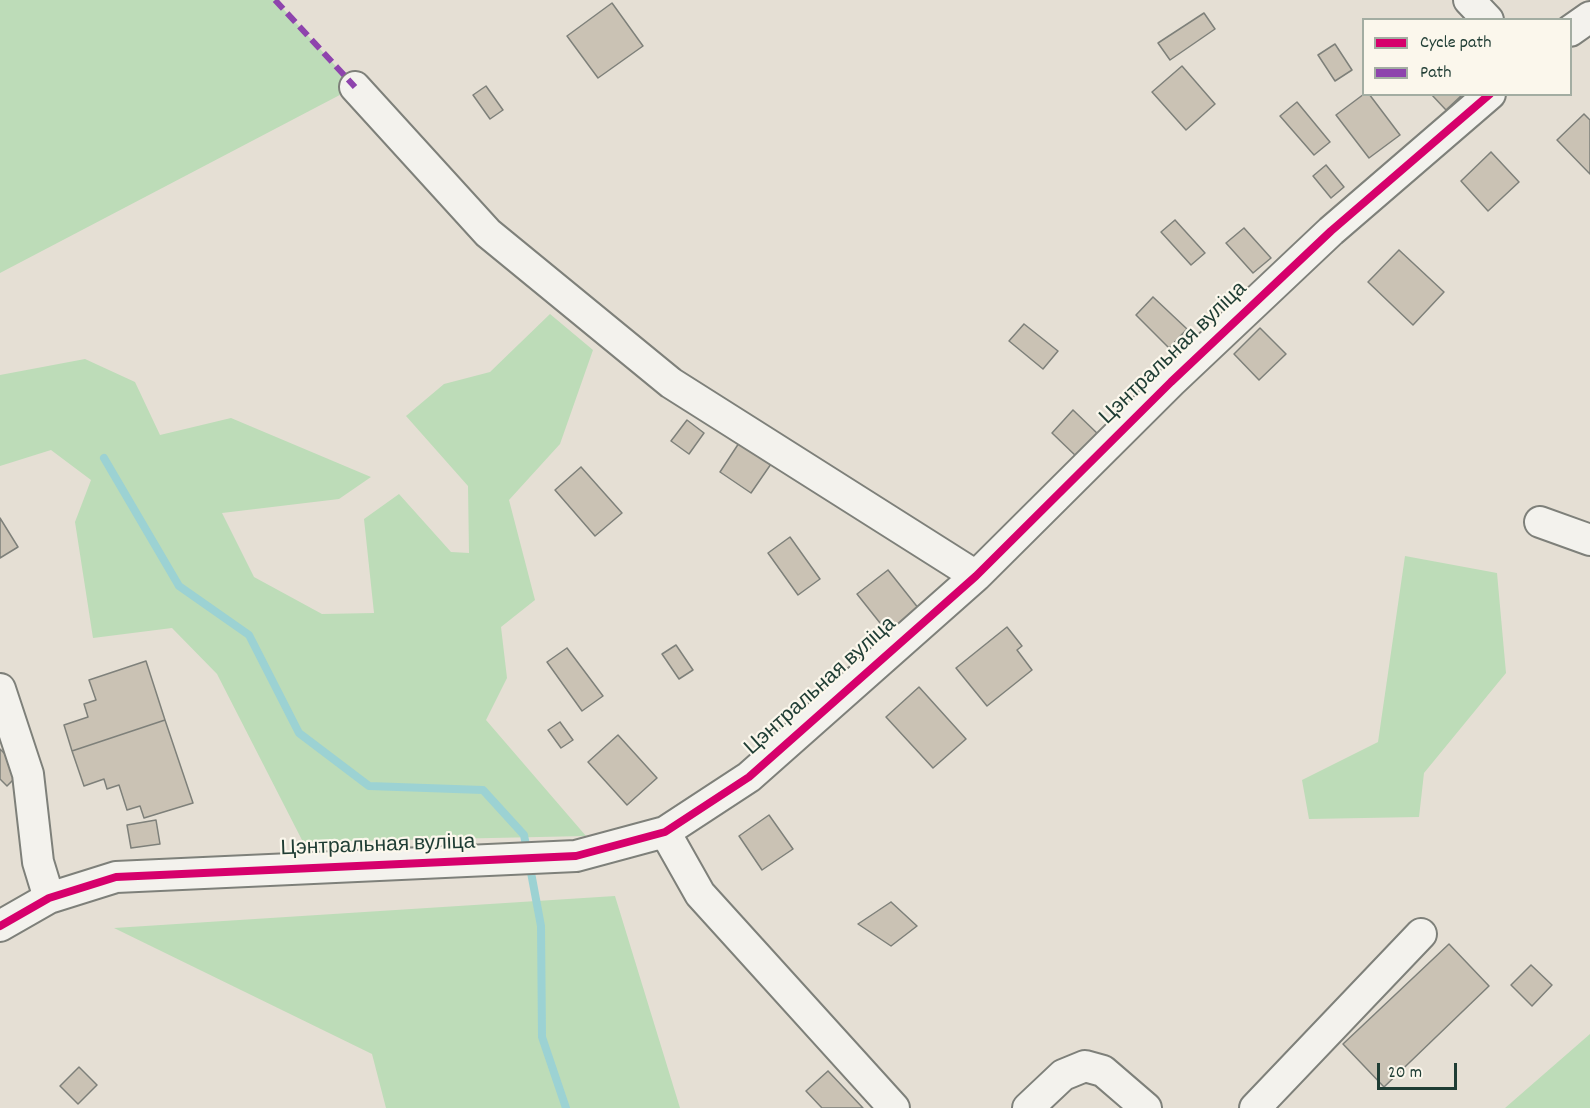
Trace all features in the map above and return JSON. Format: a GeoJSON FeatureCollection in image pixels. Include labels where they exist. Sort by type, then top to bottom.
{"type":"FeatureCollection","features":[{"type":"Feature","properties":{"kind":"street"},"geometry":{"type":"LineString","coordinates":[[1469,0],[1486,18]]}},
{"type":"Feature","properties":{"kind":"street"},"geometry":{"type":"LineString","coordinates":[[1572,30],[1590,17]]}},
{"type":"Feature","properties":{"kind":"street"},"geometry":{"type":"LineString","coordinates":[[355,87],[488,233],[671,383],[976,576]]}},
{"type":"Feature","properties":{"kind":"street","name":"Цэнтральная вуліца"},"geometry":{"type":"LineString","coordinates":[[0,926],[49,898],[116,877],[511,861],[576,856],[665,832],[749,777],[976,576],[1171,382],[1331,231],[1488,96]]}},
{"type":"Feature","properties":{"kind":"street"},"geometry":{"type":"LineString","coordinates":[[1540,522],[1590,540]]}},
{"type":"Feature","properties":{"kind":"street"},"geometry":{"type":"LineString","coordinates":[[0,689],[28,774],[38,862],[49,898]]}},
{"type":"Feature","properties":{"kind":"street"},"geometry":{"type":"LineString","coordinates":[[665,832],[700,894],[894,1108]]}},
{"type":"Feature","properties":{"kind":"street"},"geometry":{"type":"LineString","coordinates":[[1255,1108],[1421,934]]}},
{"type":"Feature","properties":{"kind":"street"},"geometry":{"type":"LineString","coordinates":[[1028,1108],[1063,1075],[1085,1066],[1103,1071],[1146,1108]]}},
{"type":"Feature","properties":{"kind":"green space"},"geometry":{"type":"Polygon","coordinates":[[[0,0],[275,0],[355,87],[0,273],[0,0]]]}},
{"type":"Feature","properties":{"kind":"green space"},"geometry":{"type":"Polygon","coordinates":[[[550,314],[593,350],[560,444],[509,500],[535,600],[501,627],[507,678],[486,720],[586,836],[303,842],[217,674],[172,628],[93,638],[75,522],[91,480],[51,450],[0,466],[0,375],[85,359],[135,382],[160,435],[231,418],[371,477],[339,499],[222,513],[254,577],[322,614],[374,613],[364,519],[399,494],[451,552],[469,553],[468,486],[406,416],[444,384],[490,372],[550,314]]]}},
{"type":"Feature","properties":{"kind":"green space"},"geometry":{"type":"Polygon","coordinates":[[[1405,556],[1497,573],[1506,673],[1424,773],[1419,817],[1309,819],[1302,780],[1378,742],[1405,556]]]}},
{"type":"Feature","properties":{"kind":"green space"},"geometry":{"type":"Polygon","coordinates":[[[615,896],[680,1108],[386,1108],[372,1054],[114,928],[615,896]]]}},
{"type":"Feature","properties":{"kind":"green space"},"geometry":{"type":"Polygon","coordinates":[[[1590,1034],[1590,1108],[1505,1108],[1590,1034]]]}},
{"type":"Feature","properties":{"kind":"building"},"geometry":{"type":"Polygon","coordinates":[[[612,3],[643,46],[598,78],[567,36],[612,3]]]}},
{"type":"Feature","properties":{"kind":"building"},"geometry":{"type":"Polygon","coordinates":[[[1204,13],[1215,29],[1170,60],[1158,43],[1204,13]]]}},
{"type":"Feature","properties":{"kind":"building"},"geometry":{"type":"Polygon","coordinates":[[[1335,44],[1352,70],[1335,81],[1318,55],[1335,44]]]}},
{"type":"Feature","properties":{"kind":"building"},"geometry":{"type":"Polygon","coordinates":[[[1182,66],[1215,104],[1186,130],[1152,92],[1182,66]]]}},
{"type":"Feature","properties":{"kind":"building"},"geometry":{"type":"Polygon","coordinates":[[[486,86],[503,110],[490,119],[473,95],[486,86]]]}},
{"type":"Feature","properties":{"kind":"building"},"geometry":{"type":"Polygon","coordinates":[[[1362,96],[1371,96],[1400,135],[1369,158],[1336,115],[1362,96]]]}},
{"type":"Feature","properties":{"kind":"building"},"geometry":{"type":"Polygon","coordinates":[[[1433,96],[1461,96],[1446,110],[1433,96]]]}},
{"type":"Feature","properties":{"kind":"building"},"geometry":{"type":"Polygon","coordinates":[[[1297,102],[1330,142],[1314,155],[1280,116],[1297,102]]]}},
{"type":"Feature","properties":{"kind":"building"},"geometry":{"type":"Polygon","coordinates":[[[1584,114],[1590,120],[1590,174],[1557,140],[1584,114]]]}},
{"type":"Feature","properties":{"kind":"building"},"geometry":{"type":"Polygon","coordinates":[[[1491,152],[1519,182],[1488,211],[1461,181],[1491,152]]]}},
{"type":"Feature","properties":{"kind":"building"},"geometry":{"type":"Polygon","coordinates":[[[1326,165],[1344,187],[1331,198],[1313,176],[1326,165]]]}},
{"type":"Feature","properties":{"kind":"building"},"geometry":{"type":"Polygon","coordinates":[[[1175,220],[1205,253],[1191,265],[1161,232],[1175,220]]]}},
{"type":"Feature","properties":{"kind":"building"},"geometry":{"type":"Polygon","coordinates":[[[1244,228],[1271,258],[1253,273],[1226,243],[1244,228]]]}},
{"type":"Feature","properties":{"kind":"building"},"geometry":{"type":"Polygon","coordinates":[[[1399,250],[1444,292],[1413,325],[1368,282],[1399,250]]]}},
{"type":"Feature","properties":{"kind":"building"},"geometry":{"type":"Polygon","coordinates":[[[1153,297],[1187,329],[1169,348],[1136,315],[1153,297]]]}},
{"type":"Feature","properties":{"kind":"building"},"geometry":{"type":"Polygon","coordinates":[[[1024,324],[1058,351],[1043,369],[1009,341],[1024,324]]]}},
{"type":"Feature","properties":{"kind":"building"},"geometry":{"type":"Polygon","coordinates":[[[1260,328],[1286,354],[1259,380],[1234,354],[1260,328]]]}},
{"type":"Feature","properties":{"kind":"building"},"geometry":{"type":"Polygon","coordinates":[[[1073,410],[1099,435],[1078,458],[1052,433],[1073,410]]]}},
{"type":"Feature","properties":{"kind":"building"},"geometry":{"type":"Polygon","coordinates":[[[687,420],[704,433],[689,454],[671,441],[687,420]]]}},
{"type":"Feature","properties":{"kind":"building"},"geometry":{"type":"Polygon","coordinates":[[[739,443],[771,464],[751,493],[720,472],[739,443]]]}},
{"type":"Feature","properties":{"kind":"building"},"geometry":{"type":"Polygon","coordinates":[[[581,467],[622,513],[595,536],[555,490],[581,467]]]}},
{"type":"Feature","properties":{"kind":"building"},"geometry":{"type":"Polygon","coordinates":[[[0,518],[18,547],[0,558],[0,518]]]}},
{"type":"Feature","properties":{"kind":"building"},"geometry":{"type":"Polygon","coordinates":[[[790,537],[820,579],[798,595],[768,553],[790,537]]]}},
{"type":"Feature","properties":{"kind":"building"},"geometry":{"type":"Polygon","coordinates":[[[888,570],[919,609],[888,633],[857,594],[888,570]]]}},
{"type":"Feature","properties":{"kind":"building"},"geometry":{"type":"Polygon","coordinates":[[[1007,627],[1022,646],[1017,650],[1032,670],[987,706],[956,668],[1007,627]]]}},
{"type":"Feature","properties":{"kind":"building"},"geometry":{"type":"Polygon","coordinates":[[[676,645],[693,670],[679,679],[662,654],[676,645]]]}},
{"type":"Feature","properties":{"kind":"building"},"geometry":{"type":"Polygon","coordinates":[[[567,648],[603,696],[582,711],[547,662],[567,648]]]}},
{"type":"Feature","properties":{"kind":"building"},"geometry":{"type":"Polygon","coordinates":[[[146,661],[165,720],[72,751],[64,725],[88,717],[84,704],[96,700],[89,680],[146,661]]]}},
{"type":"Feature","properties":{"kind":"building"},"geometry":{"type":"Polygon","coordinates":[[[919,687],[966,739],[933,768],[886,717],[919,687]]]}},
{"type":"Feature","properties":{"kind":"building"},"geometry":{"type":"Polygon","coordinates":[[[165,720],[193,803],[144,818],[140,806],[127,810],[119,785],[107,789],[104,779],[84,786],[72,751],[165,720]]]}},
{"type":"Feature","properties":{"kind":"building"},"geometry":{"type":"Polygon","coordinates":[[[560,722],[573,740],[561,748],[548,730],[560,722]]]}},
{"type":"Feature","properties":{"kind":"building"},"geometry":{"type":"Polygon","coordinates":[[[618,735],[657,778],[627,805],[588,762],[618,735]]]}},
{"type":"Feature","properties":{"kind":"building"},"geometry":{"type":"Polygon","coordinates":[[[0,749],[22,771],[7,786],[0,779],[0,749]]]}},
{"type":"Feature","properties":{"kind":"building"},"geometry":{"type":"Polygon","coordinates":[[[769,815],[793,849],[762,870],[739,836],[769,815]]]}},
{"type":"Feature","properties":{"kind":"building"},"geometry":{"type":"Polygon","coordinates":[[[156,820],[160,844],[131,848],[127,825],[156,820]]]}},
{"type":"Feature","properties":{"kind":"building"},"geometry":{"type":"Polygon","coordinates":[[[891,902],[917,926],[891,946],[858,924],[891,902]]]}},
{"type":"Feature","properties":{"kind":"building"},"geometry":{"type":"Polygon","coordinates":[[[1449,944],[1489,986],[1384,1087],[1343,1044],[1449,944]]]}},
{"type":"Feature","properties":{"kind":"building"},"geometry":{"type":"Polygon","coordinates":[[[1531,965],[1552,985],[1532,1006],[1511,985],[1531,965]]]}},
{"type":"Feature","properties":{"kind":"building"},"geometry":{"type":"Polygon","coordinates":[[[79,1067],[97,1085],[78,1104],[60,1086],[79,1067]]]}},
{"type":"Feature","properties":{"kind":"building"},"geometry":{"type":"Polygon","coordinates":[[[828,1071],[863,1108],[822,1108],[806,1091],[828,1071]]]}},
{"type":"Feature","properties":{"kind":"waterway"},"geometry":{"type":"LineString","coordinates":[[104,458],[179,586],[249,635],[299,733],[369,786],[483,790],[524,835],[541,926],[542,1037],[566,1108]]}},
{"type":"Feature","properties":{"kind":"marked path"},"geometry":{"type":"LineString","coordinates":[[275,0],[355,87]]}},
{"type":"Feature","properties":{"kind":"cycle path"},"geometry":{"type":"LineString","coordinates":[[0,926],[49,898],[116,877],[576,856],[665,832],[749,777],[976,576],[1171,382],[1331,231],[1488,96]]}}]}
